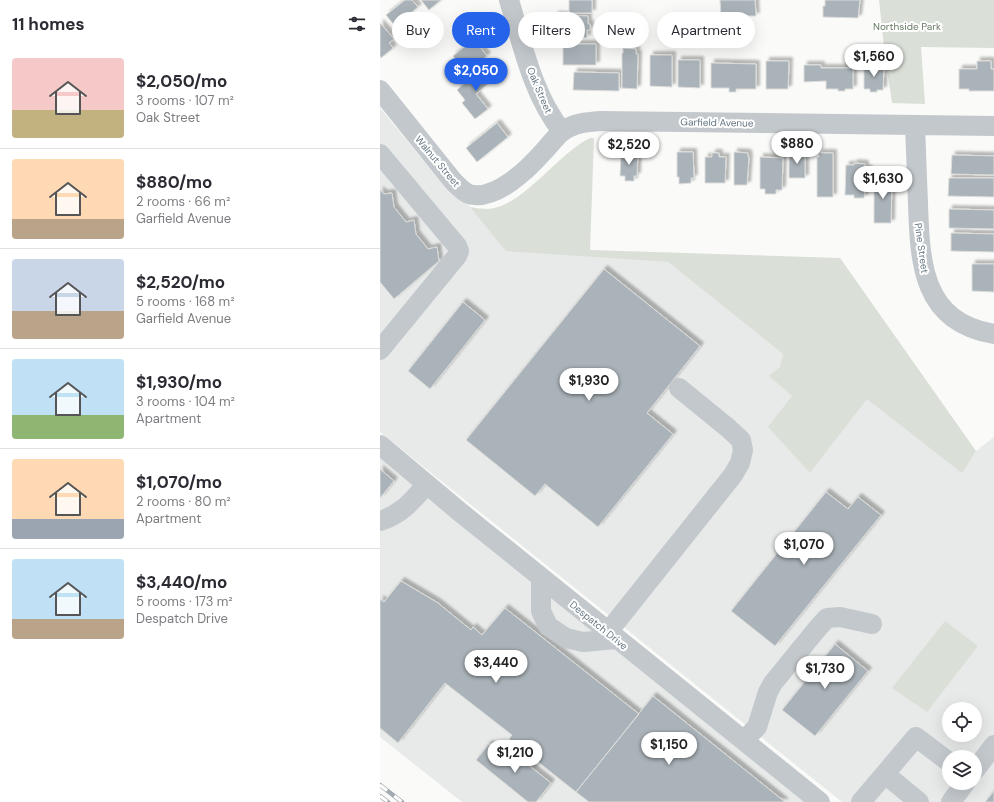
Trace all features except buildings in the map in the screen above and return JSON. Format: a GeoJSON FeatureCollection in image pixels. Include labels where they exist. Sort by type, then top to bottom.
{"type":"FeatureCollection","features":[{"type":"Feature","properties":{"kind":"street","name":"Oak Street"},"geometry":{"type":"LineString","coordinates":[[509,0],[535,84],[547,110],[562,131]]}},
{"type":"Feature","properties":{"kind":"street","name":"Walnut Street"},"geometry":{"type":"LineString","coordinates":[[380,90],[453,181],[469,194],[478,195],[488,193],[499,189],[511,181],[534,163],[562,131]]}},
{"type":"Feature","properties":{"kind":"street","name":"Garfield Avenue"},"geometry":{"type":"LineString","coordinates":[[562,131],[580,123],[601,121],[994,126]]}},
{"type":"Feature","properties":{"kind":"street","name":"Pine Street"},"geometry":{"type":"LineString","coordinates":[[915,125],[919,233],[923,268],[928,282],[940,304],[949,314],[970,328],[994,334]]}},
{"type":"Feature","properties":{"kind":"street"},"geometry":{"type":"LineString","coordinates":[[380,154],[457,246],[459,251],[457,256],[380,350]]}},
{"type":"Feature","properties":{"kind":"street"},"geometry":{"type":"LineString","coordinates":[[541,578],[541,612],[548,626],[566,638],[583,642],[613,636],[728,481],[740,463],[743,450],[741,440],[679,388]]}},
{"type":"Feature","properties":{"kind":"street","name":"Despatch Drive"},"geometry":{"type":"LineString","coordinates":[[380,445],[541,578],[820,802]]}},
{"type":"Feature","properties":{"kind":"street"},"geometry":{"type":"LineString","coordinates":[[380,522],[391,518],[407,506],[427,484]]}},
{"type":"Feature","properties":{"kind":"street"},"geometry":{"type":"LineString","coordinates":[[744,740],[757,727],[768,692],[773,683],[827,618],[840,617],[872,624]]}},
{"type":"Feature","properties":{"kind":"street"},"geometry":{"type":"LineString","coordinates":[[861,802],[916,737],[942,757]]}},
{"type":"Feature","properties":{"kind":"street"},"geometry":{"type":"LineString","coordinates":[[982,761],[994,745]]}},
{"type":"Feature","properties":{"kind":"street"},"geometry":{"type":"LineString","coordinates":[[885,774],[920,802]]}},
{"type":"Feature","properties":{"kind":"street"},"geometry":{"type":"LineString","coordinates":[[951,802],[960,790]]}},
{"type":"Feature","properties":{"kind":"shaded area"},"geometry":{"type":"Polygon","coordinates":[[[380,108],[437,177],[469,202],[470,207],[506,250],[668,262],[783,354],[780,367],[792,396],[810,473],[867,398],[962,472],[976,451],[994,437],[994,802],[842,802],[380,432],[380,108]]]}},
{"type":"Feature","properties":{"kind":"shaded area"},"geometry":{"type":"Polygon","coordinates":[[[380,457],[811,802],[462,802],[380,737],[380,457]]]}},
{"type":"Feature","properties":{"kind":"green space","name":"Northside Park"},"geometry":{"type":"Polygon","coordinates":[[[879,0],[994,0],[994,48],[921,47],[925,104],[892,103],[879,0]]]}},
{"type":"Feature","properties":{"kind":"green space"},"geometry":{"type":"Polygon","coordinates":[[[590,138],[594,138],[590,250],[840,258],[976,451],[962,473],[867,399],[810,473],[768,427],[792,396],[769,376],[780,367],[783,354],[668,262],[506,251],[470,207],[488,209],[501,206],[514,199],[527,190],[565,155],[590,138]]]}},
{"type":"Feature","properties":{"kind":"green space"},"geometry":{"type":"Polygon","coordinates":[[[945,621],[978,646],[927,712],[892,688],[945,621]]]}},
{"type":"Feature","properties":{"kind":"railway"},"geometry":{"type":"LineString","coordinates":[[380,785],[402,802]]}},
{"type":"Feature","properties":{"kind":"railway"},"geometry":{"type":"LineString","coordinates":[[380,796],[388,802]]}}]}
